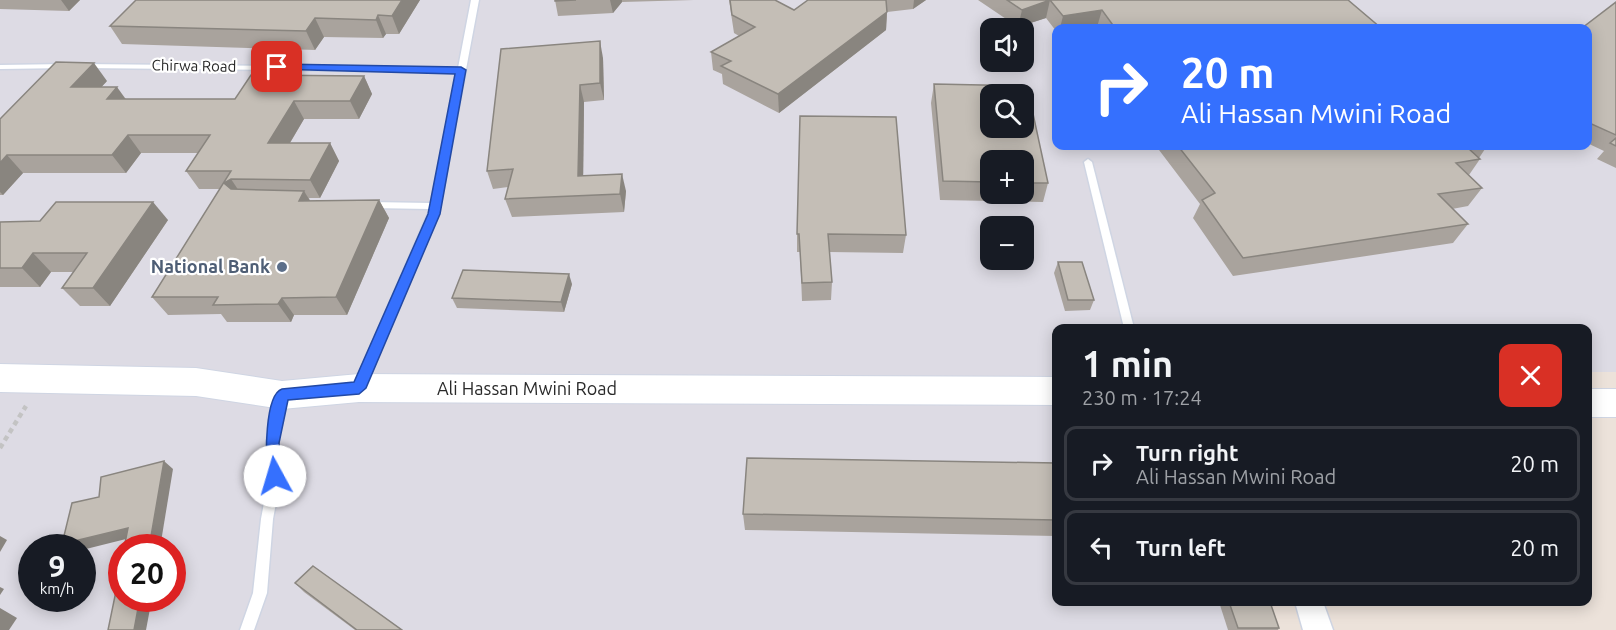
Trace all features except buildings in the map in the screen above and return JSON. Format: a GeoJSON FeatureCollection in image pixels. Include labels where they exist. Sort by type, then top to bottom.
{"type":"FeatureCollection","features":[{"type":"Feature","properties":{"kind":"main road","name":"Ali Hassan Mwini Road"},"geometry":{"type":"LineString","coordinates":[[0,378],[195,382],[282,395],[359,388],[1052,391]]}},
{"type":"Feature","properties":{"kind":"main road"},"geometry":{"type":"LineString","coordinates":[[1592,403],[1616,403]]}},
{"type":"Feature","properties":{"kind":"street"},"geometry":{"type":"LineString","coordinates":[[1310,606],[1318,630]]}},
{"type":"Feature","properties":{"kind":"lane"},"geometry":{"type":"LineString","coordinates":[[359,388],[435,206],[475,0]]}},
{"type":"Feature","properties":{"kind":"lane","name":"Chirwa Road"},"geometry":{"type":"LineString","coordinates":[[0,67],[162,65],[461,70]]}},
{"type":"Feature","properties":{"kind":"lane"},"geometry":{"type":"LineString","coordinates":[[1088,162],[1128,324]]}},
{"type":"Feature","properties":{"kind":"lane"},"geometry":{"type":"LineString","coordinates":[[356,204],[435,206]]}},
{"type":"Feature","properties":{"kind":"lane"},"geometry":{"type":"LineString","coordinates":[[247,630],[260,593],[267,519],[275,476],[272,443],[282,395]]}},
{"type":"Feature","properties":{"kind":"path"},"geometry":{"type":"LineString","coordinates":[[0,448],[43,380]]}},
{"type":"Feature","properties":{"kind":"shaded area"},"geometry":{"type":"Polygon","coordinates":[[[0,0],[1616,0],[1616,372],[1592,372],[1592,324],[1052,324],[1052,606],[1266,606],[1275,630],[0,630],[0,0]]]}},
{"type":"Feature","properties":{"kind":"place","name":"National Bank"},"geometry":{"type":"Point","coordinates":[282,267]}},
{"type":"Feature","properties":{"kind":"route"},"geometry":{"type":"LineString","coordinates":[[275,476],[272,443],[282,395],[359,388],[434,214],[461,70],[277,67]]}}]}
